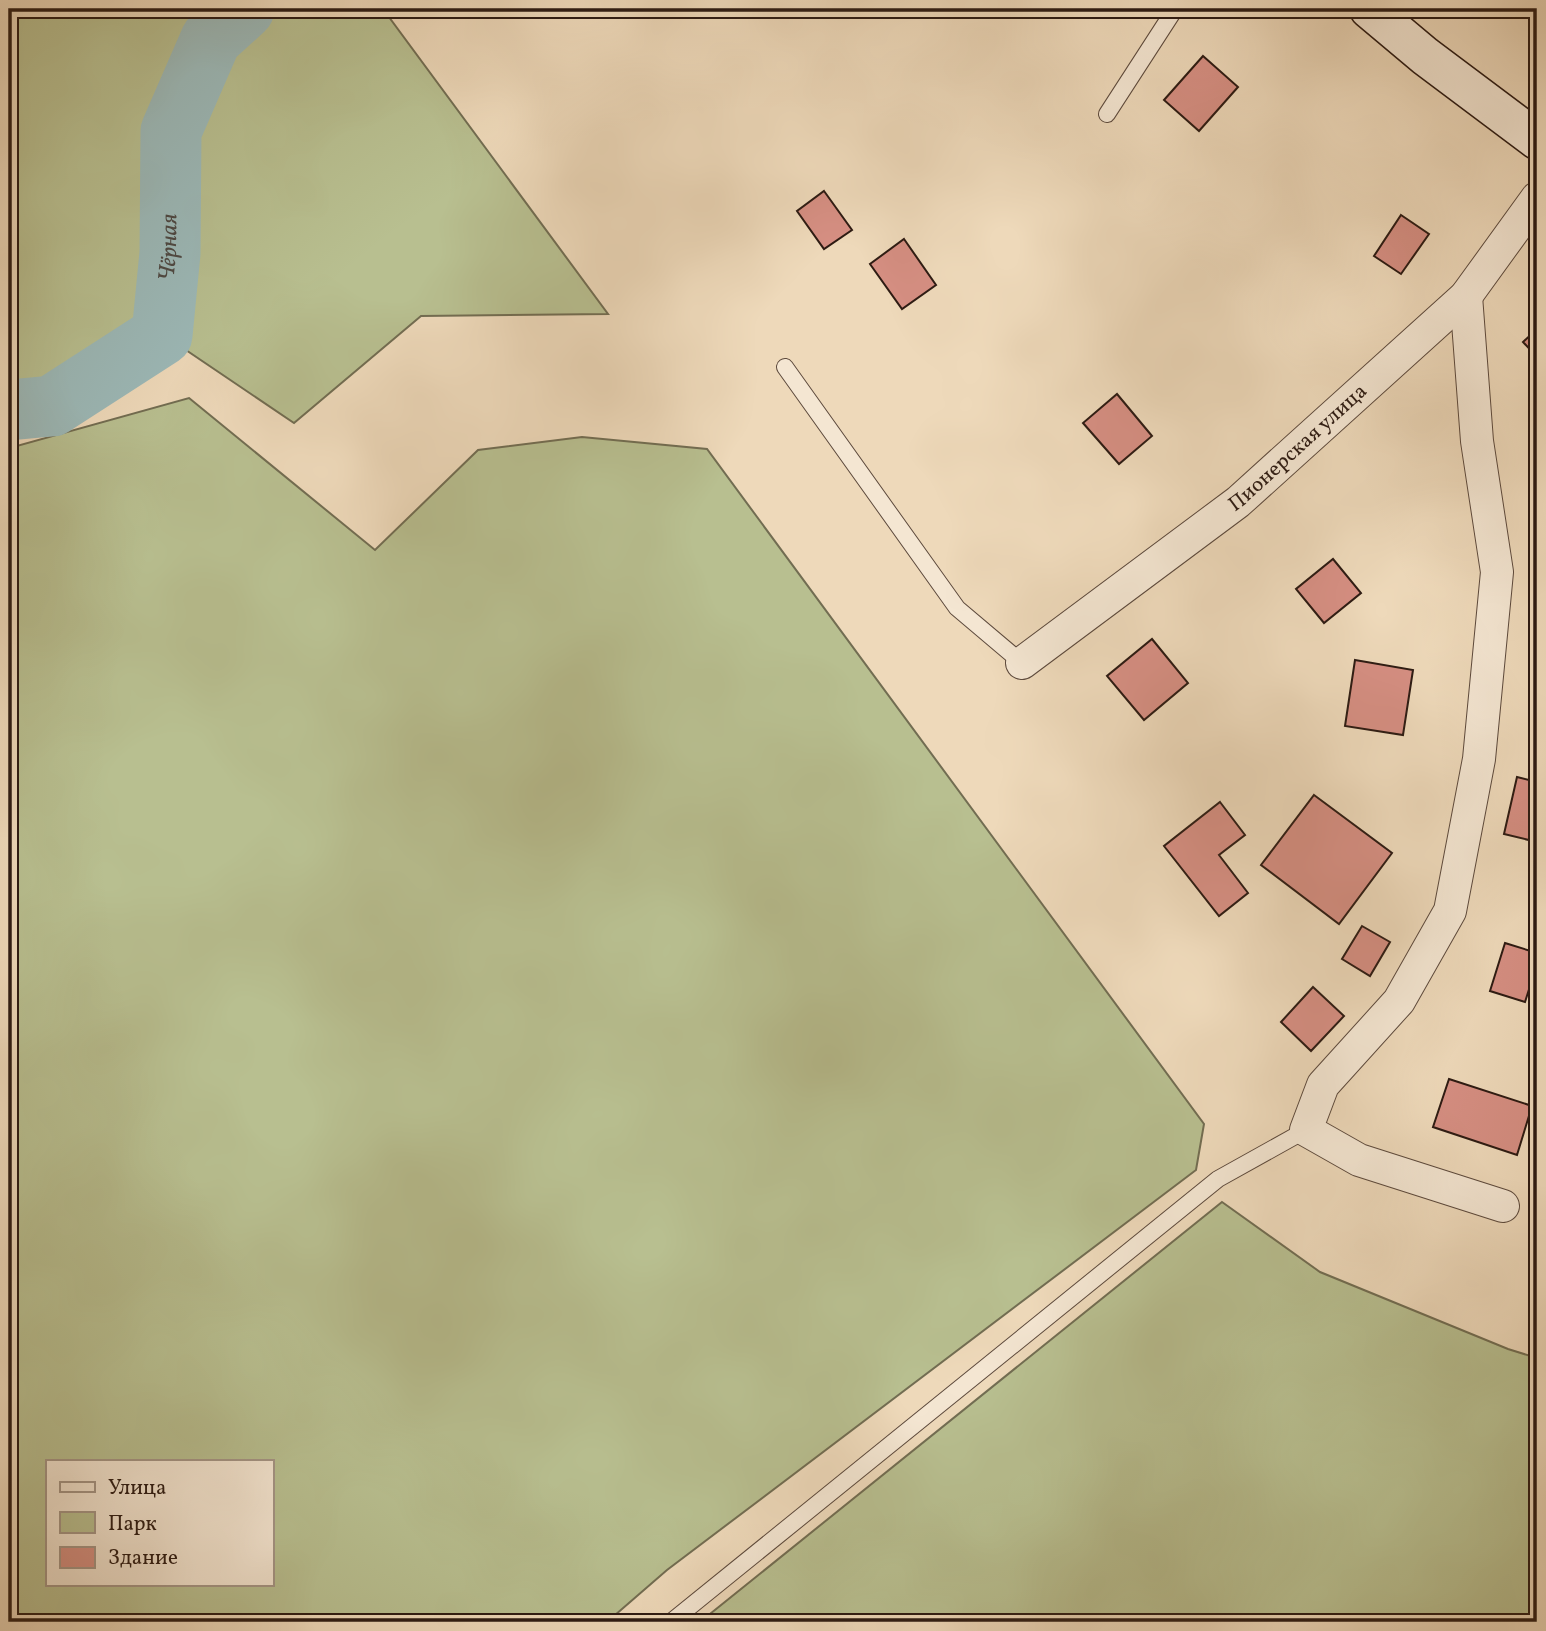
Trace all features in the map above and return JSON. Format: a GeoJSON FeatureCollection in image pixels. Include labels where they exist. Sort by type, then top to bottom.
{"type":"FeatureCollection","features":[{"type":"Feature","properties":{"kind":"main road"},"geometry":{"type":"LineString","coordinates":[[1368,9],[1425,57],[1537,140]]}},
{"type":"Feature","properties":{"kind":"street","name":"Пионерская улица"},"geometry":{"type":"LineString","coordinates":[[1023,663],[1238,502],[1466,296],[1537,198]]}},
{"type":"Feature","properties":{"kind":"street"},"geometry":{"type":"LineString","coordinates":[[1466,296],[1477,441],[1497,572],[1477,772],[1450,911],[1399,1001],[1323,1085],[1306,1130],[1359,1160],[1503,1206]]}},
{"type":"Feature","properties":{"kind":"lane"},"geometry":{"type":"LineString","coordinates":[[1107,114],[1175,9]]}},
{"type":"Feature","properties":{"kind":"lane"},"geometry":{"type":"LineString","coordinates":[[785,367],[957,608],[1023,663]]}},
{"type":"Feature","properties":{"kind":"lane"},"geometry":{"type":"LineString","coordinates":[[671,1622],[1218,1179],[1306,1130]]}},
{"type":"Feature","properties":{"kind":"green space"},"geometry":{"type":"Polygon","coordinates":[[[9,9],[383,9],[608,314],[421,316],[294,423],[137,317],[43,380],[9,384],[9,9]]]}},
{"type":"Feature","properties":{"kind":"green space"},"geometry":{"type":"Polygon","coordinates":[[[189,398],[375,550],[478,450],[582,437],[707,449],[1204,1124],[1196,1170],[667,1570],[607,1622],[9,1622],[9,458],[13,447],[189,398]]]}},
{"type":"Feature","properties":{"kind":"green space"},"geometry":{"type":"Polygon","coordinates":[[[1222,1202],[1320,1272],[1508,1349],[1537,1358],[1537,1622],[700,1622],[1222,1202]]]}},
{"type":"Feature","properties":{"kind":"building"},"geometry":{"type":"Polygon","coordinates":[[[1203,56],[1238,87],[1199,131],[1164,100],[1203,56]]]}},
{"type":"Feature","properties":{"kind":"building"},"geometry":{"type":"Polygon","coordinates":[[[824,191],[852,230],[824,249],[797,211],[824,191]]]}},
{"type":"Feature","properties":{"kind":"building"},"geometry":{"type":"Polygon","coordinates":[[[1401,215],[1429,234],[1401,274],[1374,256],[1401,215]]]}},
{"type":"Feature","properties":{"kind":"building"},"geometry":{"type":"Polygon","coordinates":[[[904,239],[936,285],[902,309],[870,264],[904,239]]]}},
{"type":"Feature","properties":{"kind":"building"},"geometry":{"type":"Polygon","coordinates":[[[1537,329],[1537,357],[1523,342],[1537,329]]]}},
{"type":"Feature","properties":{"kind":"building"},"geometry":{"type":"Polygon","coordinates":[[[1117,394],[1152,436],[1119,464],[1083,423],[1117,394]]]}},
{"type":"Feature","properties":{"kind":"building"},"geometry":{"type":"Polygon","coordinates":[[[1333,559],[1361,593],[1324,623],[1296,589],[1333,559]]]}},
{"type":"Feature","properties":{"kind":"building"},"geometry":{"type":"Polygon","coordinates":[[[1152,639],[1188,683],[1144,720],[1107,676],[1152,639]]]}},
{"type":"Feature","properties":{"kind":"building"},"geometry":{"type":"Polygon","coordinates":[[[1355,660],[1413,670],[1403,735],[1345,726],[1355,660]]]}},
{"type":"Feature","properties":{"kind":"building"},"geometry":{"type":"Polygon","coordinates":[[[1517,777],[1537,782],[1537,842],[1504,834],[1517,777]]]}},
{"type":"Feature","properties":{"kind":"building"},"geometry":{"type":"Polygon","coordinates":[[[1314,795],[1392,853],[1339,924],[1261,865],[1314,795]]]}},
{"type":"Feature","properties":{"kind":"building"},"geometry":{"type":"Polygon","coordinates":[[[1220,802],[1245,835],[1219,855],[1248,893],[1219,916],[1164,846],[1220,802]]]}},
{"type":"Feature","properties":{"kind":"building"},"geometry":{"type":"Polygon","coordinates":[[[1362,926],[1390,942],[1370,976],[1342,959],[1362,926]]]}},
{"type":"Feature","properties":{"kind":"building"},"geometry":{"type":"Polygon","coordinates":[[[1505,943],[1537,953],[1537,964],[1525,1002],[1490,991],[1505,943]]]}},
{"type":"Feature","properties":{"kind":"building"},"geometry":{"type":"Polygon","coordinates":[[[1313,987],[1344,1016],[1311,1051],[1281,1022],[1313,987]]]}},
{"type":"Feature","properties":{"kind":"building"},"geometry":{"type":"Polygon","coordinates":[[[1449,1079],[1532,1106],[1517,1155],[1433,1127],[1449,1079]]]}},
{"type":"Feature","properties":{"kind":"waterway","name":"Чёрная"},"geometry":{"type":"LineString","coordinates":[[9,410],[52,406],[162,335],[170,253],[171,131],[211,39],[244,9]]}}]}
